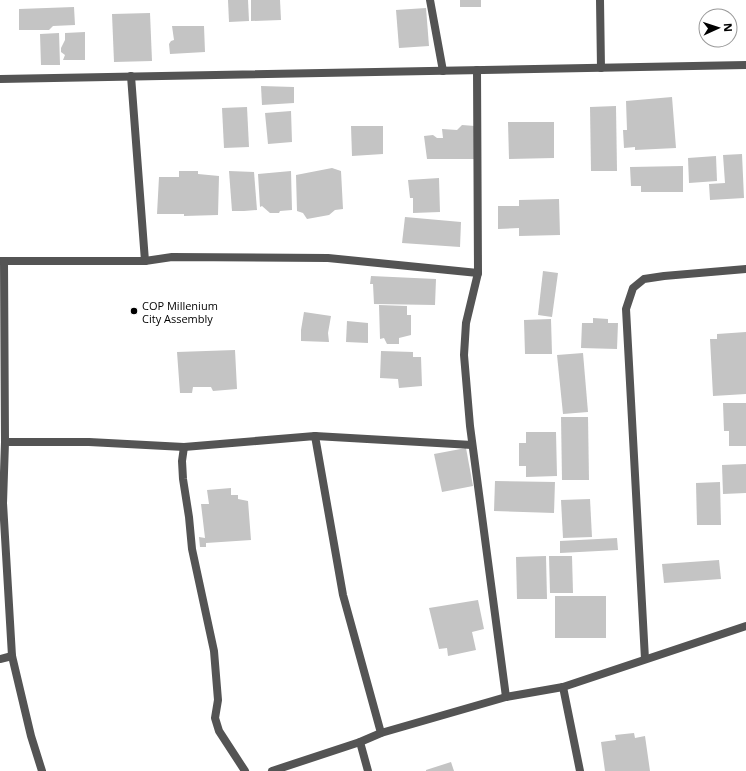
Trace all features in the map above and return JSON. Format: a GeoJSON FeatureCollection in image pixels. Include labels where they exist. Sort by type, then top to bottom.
{"type":"FeatureCollection","features":[{"type":"Feature","properties":{"kind":"street"},"geometry":{"type":"LineString","coordinates":[[430,0],[443,71]]}},
{"type":"Feature","properties":{"kind":"street"},"geometry":{"type":"LineString","coordinates":[[600,0],[601,68]]}},
{"type":"Feature","properties":{"kind":"street"},"geometry":{"type":"LineString","coordinates":[[0,79],[746,65]]}},
{"type":"Feature","properties":{"kind":"street"},"geometry":{"type":"LineString","coordinates":[[477,70],[478,273],[466,323],[464,355],[472,445],[506,697]]}},
{"type":"Feature","properties":{"kind":"street"},"geometry":{"type":"LineString","coordinates":[[131,76],[145,261]]}},
{"type":"Feature","properties":{"kind":"street"},"geometry":{"type":"LineString","coordinates":[[42,771],[31,736],[12,656],[3,503],[5,442],[2,261],[145,261],[172,257],[328,258],[478,273]]}},
{"type":"Feature","properties":{"kind":"street"},"geometry":{"type":"LineString","coordinates":[[645,659],[626,309],[633,288],[644,279],[746,269]]}},
{"type":"Feature","properties":{"kind":"street"},"geometry":{"type":"LineString","coordinates":[[5,442],[89,442],[184,447],[315,436],[472,445]]}},
{"type":"Feature","properties":{"kind":"street"},"geometry":{"type":"LineString","coordinates":[[315,436],[343,595],[381,733]]}},
{"type":"Feature","properties":{"kind":"street"},"geometry":{"type":"LineString","coordinates":[[184,447],[182,461],[183,479],[190,517],[192,549],[214,651],[218,700],[215,718],[219,731],[245,771]]}},
{"type":"Feature","properties":{"kind":"street"},"geometry":{"type":"LineString","coordinates":[[272,771],[360,742],[381,733],[506,697],[563,687],[746,626]]}},
{"type":"Feature","properties":{"kind":"street"},"geometry":{"type":"LineString","coordinates":[[0,659],[12,656]]}},
{"type":"Feature","properties":{"kind":"street"},"geometry":{"type":"LineString","coordinates":[[563,687],[580,771]]}},
{"type":"Feature","properties":{"kind":"street"},"geometry":{"type":"LineString","coordinates":[[360,742],[368,771]]}},
{"type":"Feature","properties":{"kind":"building"},"geometry":{"type":"Polygon","coordinates":[[[228,0],[248,0],[249,21],[229,22],[228,0]]]}},
{"type":"Feature","properties":{"kind":"building"},"geometry":{"type":"Polygon","coordinates":[[[251,0],[280,0],[281,20],[251,21],[251,0]]]}},
{"type":"Feature","properties":{"kind":"building"},"geometry":{"type":"Polygon","coordinates":[[[460,0],[481,0],[481,7],[460,7],[460,0]]]}},
{"type":"Feature","properties":{"kind":"building"},"geometry":{"type":"Polygon","coordinates":[[[74,7],[75,25],[53,26],[49,30],[19,30],[19,9],[74,7]]]}},
{"type":"Feature","properties":{"kind":"building"},"geometry":{"type":"Polygon","coordinates":[[[426,8],[429,46],[399,48],[396,10],[426,8]]]}},
{"type":"Feature","properties":{"kind":"building"},"geometry":{"type":"Polygon","coordinates":[[[150,13],[152,61],[114,62],[112,14],[150,13]]]}},
{"type":"Feature","properties":{"kind":"building"},"geometry":{"type":"Polygon","coordinates":[[[172,26],[204,26],[205,52],[170,54],[169,44],[174,40],[172,26]]]}},
{"type":"Feature","properties":{"kind":"building"},"geometry":{"type":"Polygon","coordinates":[[[85,32],[85,60],[63,60],[65,55],[61,52],[61,48],[65,40],[65,33],[85,32]]]}},
{"type":"Feature","properties":{"kind":"building"},"geometry":{"type":"Polygon","coordinates":[[[59,33],[60,65],[41,65],[40,34],[59,33]]]}},
{"type":"Feature","properties":{"kind":"building"},"geometry":{"type":"Polygon","coordinates":[[[261,86],[294,87],[294,103],[262,105],[261,86]]]}},
{"type":"Feature","properties":{"kind":"building"},"geometry":{"type":"Polygon","coordinates":[[[672,97],[676,148],[635,150],[635,147],[624,148],[623,130],[627,130],[626,101],[672,97]]]}},
{"type":"Feature","properties":{"kind":"building"},"geometry":{"type":"Polygon","coordinates":[[[616,106],[617,171],[591,171],[590,107],[616,106]]]}},
{"type":"Feature","properties":{"kind":"building"},"geometry":{"type":"Polygon","coordinates":[[[247,107],[249,147],[224,148],[222,108],[247,107]]]}},
{"type":"Feature","properties":{"kind":"building"},"geometry":{"type":"Polygon","coordinates":[[[291,111],[292,142],[268,144],[265,113],[291,111]]]}},
{"type":"Feature","properties":{"kind":"building"},"geometry":{"type":"Polygon","coordinates":[[[508,122],[554,122],[554,158],[509,159],[508,122]]]}},
{"type":"Feature","properties":{"kind":"building"},"geometry":{"type":"Polygon","coordinates":[[[462,125],[475,126],[475,159],[427,159],[424,136],[433,135],[437,138],[443,138],[442,129],[457,130],[462,125]]]}},
{"type":"Feature","properties":{"kind":"building"},"geometry":{"type":"Polygon","coordinates":[[[351,126],[383,126],[383,154],[352,156],[351,126]]]}},
{"type":"Feature","properties":{"kind":"building"},"geometry":{"type":"Polygon","coordinates":[[[742,154],[744,198],[710,200],[709,184],[725,183],[723,155],[742,154]]]}},
{"type":"Feature","properties":{"kind":"building"},"geometry":{"type":"Polygon","coordinates":[[[716,156],[717,181],[689,183],[688,158],[716,156]]]}},
{"type":"Feature","properties":{"kind":"building"},"geometry":{"type":"Polygon","coordinates":[[[683,166],[683,192],[641,192],[641,186],[631,186],[630,167],[683,166]]]}},
{"type":"Feature","properties":{"kind":"building"},"geometry":{"type":"Polygon","coordinates":[[[332,168],[341,171],[343,209],[335,210],[329,215],[307,219],[303,213],[297,211],[296,175],[332,168]]]}},
{"type":"Feature","properties":{"kind":"building"},"geometry":{"type":"Polygon","coordinates":[[[179,171],[198,171],[198,174],[219,176],[218,215],[184,216],[184,214],[157,214],[159,177],[179,177],[179,171]]]}},
{"type":"Feature","properties":{"kind":"building"},"geometry":{"type":"Polygon","coordinates":[[[229,171],[254,172],[257,210],[232,211],[229,171]]]}},
{"type":"Feature","properties":{"kind":"building"},"geometry":{"type":"Polygon","coordinates":[[[291,171],[292,210],[280,211],[279,213],[270,213],[262,206],[260,207],[258,174],[291,171]]]}},
{"type":"Feature","properties":{"kind":"building"},"geometry":{"type":"Polygon","coordinates":[[[439,178],[440,212],[413,213],[413,198],[410,198],[408,180],[439,178]]]}},
{"type":"Feature","properties":{"kind":"building"},"geometry":{"type":"Polygon","coordinates":[[[559,199],[560,235],[519,236],[519,228],[498,229],[498,206],[519,206],[519,200],[559,199]]]}},
{"type":"Feature","properties":{"kind":"building"},"geometry":{"type":"Polygon","coordinates":[[[405,217],[461,222],[460,247],[402,243],[405,217]]]}},
{"type":"Feature","properties":{"kind":"building"},"geometry":{"type":"Polygon","coordinates":[[[543,271],[558,273],[552,317],[538,315],[543,271]]]}},
{"type":"Feature","properties":{"kind":"building"},"geometry":{"type":"Polygon","coordinates":[[[371,276],[436,279],[435,305],[374,304],[373,284],[370,284],[371,276]]]}},
{"type":"Feature","properties":{"kind":"building"},"geometry":{"type":"Polygon","coordinates":[[[379,305],[407,306],[407,315],[411,315],[411,335],[399,338],[399,344],[387,344],[384,338],[380,339],[379,305]]]}},
{"type":"Feature","properties":{"kind":"building"},"geometry":{"type":"Polygon","coordinates":[[[304,312],[331,316],[328,333],[329,342],[301,341],[304,312]]]}},
{"type":"Feature","properties":{"kind":"building"},"geometry":{"type":"Polygon","coordinates":[[[593,318],[608,319],[608,323],[618,323],[617,349],[581,348],[582,323],[593,323],[593,318]]]}},
{"type":"Feature","properties":{"kind":"building"},"geometry":{"type":"Polygon","coordinates":[[[551,319],[552,354],[525,354],[524,320],[551,319]]]}},
{"type":"Feature","properties":{"kind":"building"},"geometry":{"type":"Polygon","coordinates":[[[347,321],[368,323],[368,343],[346,342],[347,321]]]}},
{"type":"Feature","properties":{"kind":"building"},"geometry":{"type":"Polygon","coordinates":[[[746,332],[746,394],[713,396],[710,339],[717,339],[717,334],[746,332]]]}},
{"type":"Feature","properties":{"kind":"building"},"geometry":{"type":"Polygon","coordinates":[[[235,350],[237,389],[213,391],[211,387],[193,387],[192,393],[180,393],[177,352],[235,350]]]}},
{"type":"Feature","properties":{"kind":"building"},"geometry":{"type":"Polygon","coordinates":[[[381,351],[413,352],[413,357],[421,357],[422,386],[399,388],[398,379],[380,378],[381,351]]]}},
{"type":"Feature","properties":{"kind":"building"},"geometry":{"type":"Polygon","coordinates":[[[583,353],[588,412],[563,414],[557,355],[583,353]]]}},
{"type":"Feature","properties":{"kind":"building"},"geometry":{"type":"Polygon","coordinates":[[[723,403],[746,403],[746,446],[729,446],[729,431],[724,431],[723,403]]]}},
{"type":"Feature","properties":{"kind":"building"},"geometry":{"type":"Polygon","coordinates":[[[561,417],[588,417],[589,480],[562,480],[561,417]]]}},
{"type":"Feature","properties":{"kind":"building"},"geometry":{"type":"Polygon","coordinates":[[[526,432],[556,432],[557,476],[526,477],[526,466],[519,466],[519,443],[526,443],[526,432]]]}},
{"type":"Feature","properties":{"kind":"building"},"geometry":{"type":"Polygon","coordinates":[[[466,448],[473,486],[442,492],[434,454],[466,448]]]}},
{"type":"Feature","properties":{"kind":"building"},"geometry":{"type":"Polygon","coordinates":[[[746,464],[746,493],[723,494],[722,465],[746,464]]]}},
{"type":"Feature","properties":{"kind":"building"},"geometry":{"type":"Polygon","coordinates":[[[495,481],[555,482],[554,513],[494,511],[495,481]]]}},
{"type":"Feature","properties":{"kind":"building"},"geometry":{"type":"Polygon","coordinates":[[[720,482],[721,525],[697,525],[696,483],[720,482]]]}},
{"type":"Feature","properties":{"kind":"building"},"geometry":{"type":"Polygon","coordinates":[[[231,488],[231,495],[238,495],[238,499],[248,501],[251,540],[206,543],[206,547],[200,547],[199,537],[205,538],[201,504],[209,504],[207,490],[231,488]]]}},
{"type":"Feature","properties":{"kind":"building"},"geometry":{"type":"Polygon","coordinates":[[[590,499],[592,537],[563,538],[561,500],[590,499]]]}},
{"type":"Feature","properties":{"kind":"building"},"geometry":{"type":"Polygon","coordinates":[[[617,538],[618,550],[560,553],[560,541],[617,538]]]}},
{"type":"Feature","properties":{"kind":"building"},"geometry":{"type":"Polygon","coordinates":[[[546,556],[547,599],[517,599],[516,557],[546,556]]]}},
{"type":"Feature","properties":{"kind":"building"},"geometry":{"type":"Polygon","coordinates":[[[549,556],[572,556],[573,593],[550,593],[549,556]]]}},
{"type":"Feature","properties":{"kind":"building"},"geometry":{"type":"Polygon","coordinates":[[[719,560],[721,579],[664,583],[662,564],[719,560]]]}},
{"type":"Feature","properties":{"kind":"building"},"geometry":{"type":"Polygon","coordinates":[[[555,596],[606,596],[606,638],[555,638],[555,596]]]}},
{"type":"Feature","properties":{"kind":"building"},"geometry":{"type":"Polygon","coordinates":[[[478,600],[484,629],[472,632],[476,650],[448,656],[447,648],[439,649],[429,608],[478,600]]]}},
{"type":"Feature","properties":{"kind":"building"},"geometry":{"type":"Polygon","coordinates":[[[634,733],[635,738],[645,736],[650,771],[605,771],[601,742],[616,740],[615,735],[634,733]]]}},
{"type":"Feature","properties":{"kind":"building"},"geometry":{"type":"Polygon","coordinates":[[[451,762],[454,771],[426,771],[426,770],[451,762]]]}},
{"type":"Feature","properties":{"kind":"place","name":"COP Millenium City Assembly"},"geometry":{"type":"Point","coordinates":[134,311]}}]}
